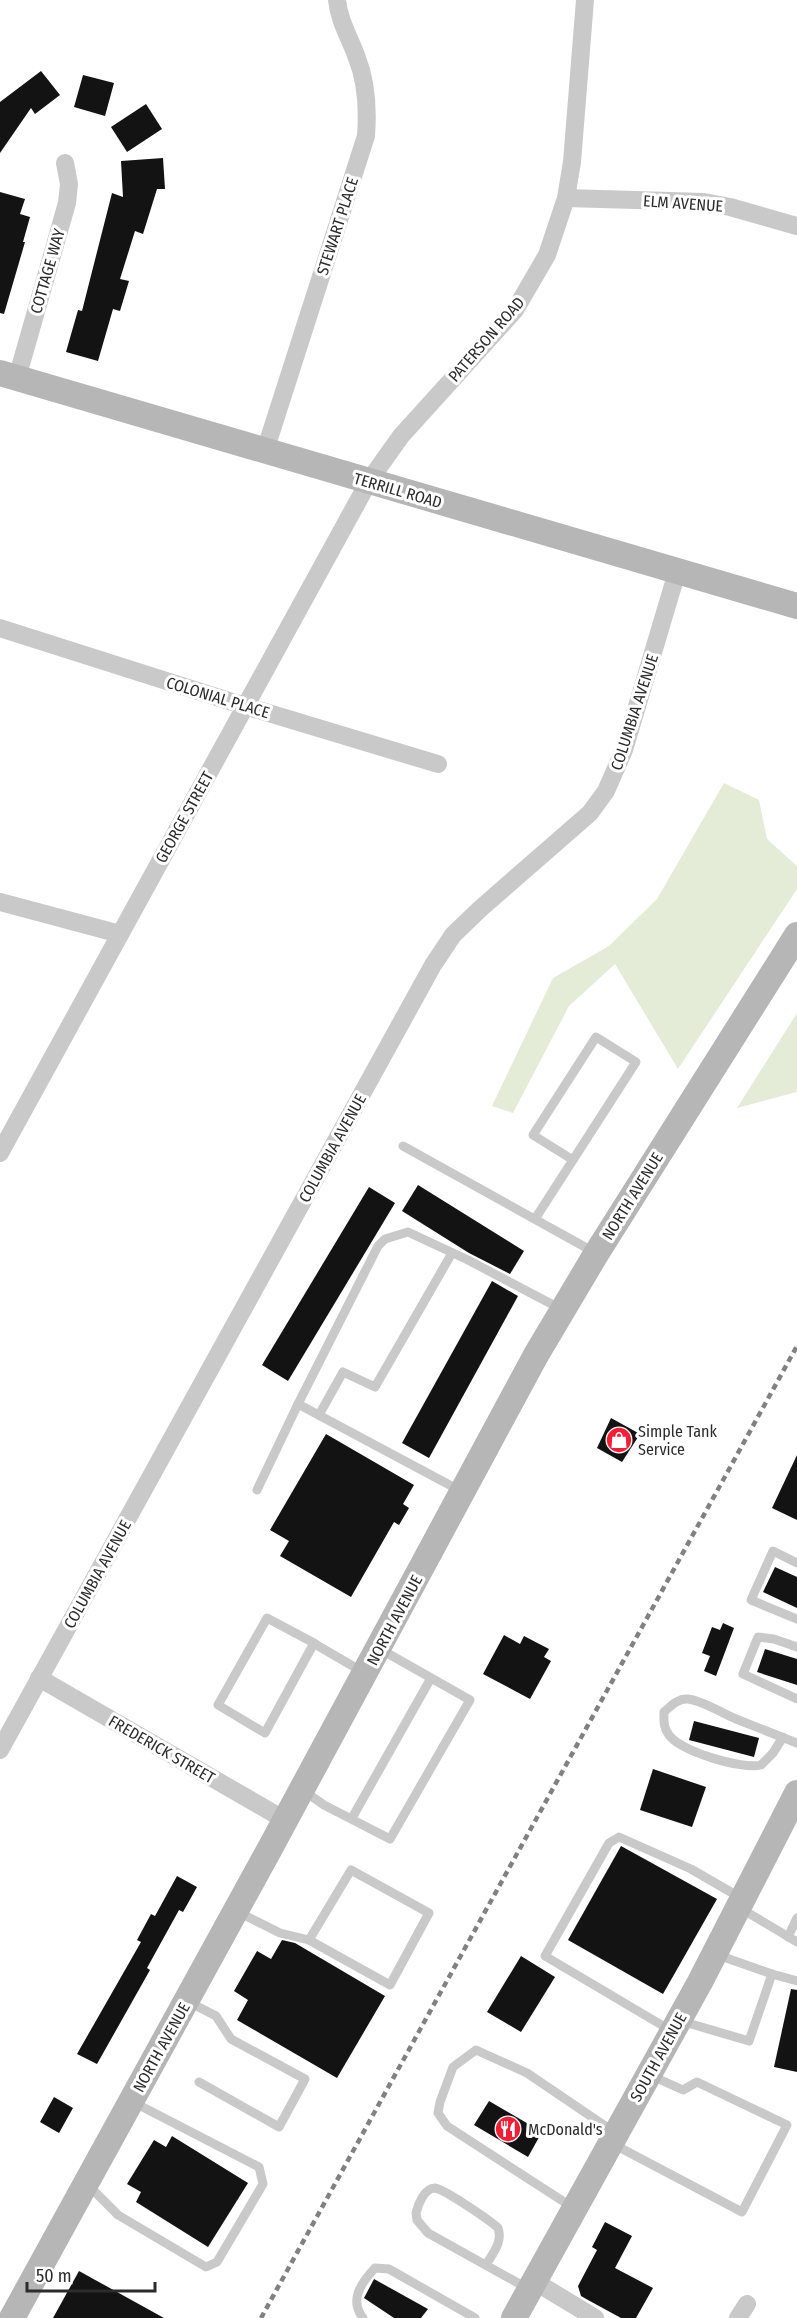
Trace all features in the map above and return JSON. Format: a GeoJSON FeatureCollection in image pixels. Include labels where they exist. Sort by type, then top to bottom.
{"type":"FeatureCollection","features":[{"type":"Feature","properties":{"kind":"street","name":"STEWART PLACE"},"geometry":{"type":"LineString","coordinates":[[265,451],[366,136],[368,112],[365,88],[357,56],[344,28],[337,0]]}},
{"type":"Feature","properties":{"kind":"street","name":"PATERSON ROAD"},"geometry":{"type":"LineString","coordinates":[[369,481],[401,436],[515,310],[547,255],[566,198],[572,162],[585,0]]}},
{"type":"Feature","properties":{"kind":"street","name":"COTTAGE WAY"},"geometry":{"type":"LineString","coordinates":[[9,375],[67,204],[69,184],[65,163]]}},
{"type":"Feature","properties":{"kind":"street","name":"ELM AVENUE"},"geometry":{"type":"LineString","coordinates":[[566,198],[704,202],[797,226]]}},
{"type":"Feature","properties":{"kind":"street","name":"TERRILL ROAD"},"geometry":{"type":"LineString","coordinates":[[9,375],[797,606]]}},
{"type":"Feature","properties":{"kind":"street","name":"GEORGE STREET"},"geometry":{"type":"LineString","coordinates":[[0,1153],[369,481]]}},
{"type":"Feature","properties":{"kind":"street","name":"COLUMBIA AVENUE"},"geometry":{"type":"LineString","coordinates":[[0,1750],[433,965],[453,935],[590,813],[606,791],[624,750],[677,572]]}},
{"type":"Feature","properties":{"kind":"street","name":"COLONIAL PLACE"},"geometry":{"type":"LineString","coordinates":[[0,628],[245,706],[438,764]]}},
{"type":"Feature","properties":{"kind":"street"},"geometry":{"type":"LineString","coordinates":[[0,902],[120,934]]}},
{"type":"Feature","properties":{"kind":"street","name":"NORTH AVENUE"},"geometry":{"type":"LineString","coordinates":[[12,2318],[563,1311],[596,1254],[797,935]]}},
{"type":"Feature","properties":{"kind":"street","name":"FREDERICK STREET"},"geometry":{"type":"LineString","coordinates":[[39,1678],[285,1820]]}},
{"type":"Feature","properties":{"kind":"street","name":"SOUTH AVENUE"},"geometry":{"type":"LineString","coordinates":[[513,2318],[715,1953],[795,1800]]}},
{"type":"Feature","properties":{"kind":"street"},"geometry":{"type":"LineString","coordinates":[[532,2285],[586,2316]]}},
{"type":"Feature","properties":{"kind":"lane"},"geometry":{"type":"LineString","coordinates":[[535,1219],[573,1160],[636,1062],[596,1037],[533,1135],[573,1160]]}},
{"type":"Feature","properties":{"kind":"lane"},"geometry":{"type":"LineString","coordinates":[[403,1146],[596,1254]]}},
{"type":"Feature","properties":{"kind":"lane"},"geometry":{"type":"LineString","coordinates":[[257,1490],[378,1246],[385,1239],[408,1232],[563,1311]]}},
{"type":"Feature","properties":{"kind":"lane"},"geometry":{"type":"LineString","coordinates":[[319,1415],[343,1372],[375,1387],[452,1253]]}},
{"type":"Feature","properties":{"kind":"lane"},"geometry":{"type":"LineString","coordinates":[[298,1404],[463,1492]]}},
{"type":"Feature","properties":{"kind":"lane"},"geometry":{"type":"LineString","coordinates":[[797,1563],[773,1551],[751,1600],[797,1619]]}},
{"type":"Feature","properties":{"kind":"lane"},"geometry":{"type":"LineString","coordinates":[[314,1643],[265,1733],[218,1705],[267,1618],[314,1643],[365,1673]]}},
{"type":"Feature","properties":{"kind":"lane"},"geometry":{"type":"LineString","coordinates":[[797,1647],[774,1639],[758,1637],[743,1674],[797,1698]]}},
{"type":"Feature","properties":{"kind":"lane"},"geometry":{"type":"LineString","coordinates":[[302,1790],[390,1839],[470,1700],[378,1648]]}},
{"type":"Feature","properties":{"kind":"lane"},"geometry":{"type":"LineString","coordinates":[[352,1818],[431,1678]]}},
{"type":"Feature","properties":{"kind":"lane"},"geometry":{"type":"LineString","coordinates":[[783,1737],[761,1765],[742,1766],[696,1752],[670,1737],[664,1726],[664,1712],[678,1701],[687,1699],[783,1737],[797,1743]]}},
{"type":"Feature","properties":{"kind":"lane"},"geometry":{"type":"LineString","coordinates":[[771,1974],[749,2042],[675,2026],[545,1956],[609,1843],[619,1837],[691,1869],[797,1942]]}},
{"type":"Feature","properties":{"kind":"lane"},"geometry":{"type":"LineString","coordinates":[[236,1911],[279,1934],[309,1940],[390,1985],[429,1913],[351,1870],[309,1940]]}},
{"type":"Feature","properties":{"kind":"lane"},"geometry":{"type":"LineString","coordinates":[[788,1937],[797,1918]]}},
{"type":"Feature","properties":{"kind":"lane"},"geometry":{"type":"LineString","coordinates":[[715,1953],[797,1981]]}},
{"type":"Feature","properties":{"kind":"lane"},"geometry":{"type":"LineString","coordinates":[[187,2001],[216,2016],[231,2039],[304,2079],[279,2127],[199,2082]]}},
{"type":"Feature","properties":{"kind":"lane"},"geometry":{"type":"LineString","coordinates":[[574,2209],[447,2126],[438,2113],[453,2067],[476,2050],[527,2073],[613,2138],[742,2212],[787,2125],[696,2082],[683,2090],[649,2074]]}},
{"type":"Feature","properties":{"kind":"lane"},"geometry":{"type":"LineString","coordinates":[[87,2183],[118,2216],[206,2267],[218,2262],[262,2184],[259,2167],[131,2102]]}},
{"type":"Feature","properties":{"kind":"lane"},"geometry":{"type":"LineString","coordinates":[[486,2265],[499,2242],[501,2235],[498,2228],[448,2194],[435,2188],[429,2190],[424,2195],[416,2213],[421,2226],[428,2233],[486,2265],[532,2285]]}},
{"type":"Feature","properties":{"kind":"lane"},"geometry":{"type":"LineString","coordinates":[[363,2318],[356,2309],[355,2299],[366,2278],[375,2268],[389,2269],[474,2318]]}},
{"type":"Feature","properties":{"kind":"green space"},"geometry":{"type":"Polygon","coordinates":[[[724,783],[759,800],[767,839],[797,866],[797,889],[678,1069],[615,964],[569,1006],[513,1113],[492,1106],[553,978],[609,946],[657,899],[724,783]]]}},
{"type":"Feature","properties":{"kind":"green space"},"geometry":{"type":"Polygon","coordinates":[[[797,1013],[797,1092],[737,1108],[797,1013]]]}},
{"type":"Feature","properties":{"kind":"building"},"geometry":{"type":"Polygon","coordinates":[[[41,71],[60,95],[35,114],[31,108],[0,153],[0,102],[41,71]]]}},
{"type":"Feature","properties":{"kind":"building"},"geometry":{"type":"Polygon","coordinates":[[[83,75],[114,83],[105,116],[74,107],[83,75]]]}},
{"type":"Feature","properties":{"kind":"building"},"geometry":{"type":"Polygon","coordinates":[[[146,104],[162,129],[127,152],[111,127],[146,104]]]}},
{"type":"Feature","properties":{"kind":"building"},"geometry":{"type":"Polygon","coordinates":[[[163,158],[165,189],[157,189],[143,234],[135,231],[120,279],[129,281],[120,311],[113,309],[98,361],[66,352],[78,310],[82,311],[112,193],[123,197],[121,161],[163,158]]]}},
{"type":"Feature","properties":{"kind":"building"},"geometry":{"type":"Polygon","coordinates":[[[0,192],[25,199],[20,214],[30,217],[4,314],[0,313],[0,192]]]}},
{"type":"Feature","properties":{"kind":"building"},"geometry":{"type":"Polygon","coordinates":[[[418,1185],[524,1251],[510,1274],[469,1253],[402,1211],[418,1185]]]}},
{"type":"Feature","properties":{"kind":"building"},"geometry":{"type":"Polygon","coordinates":[[[369,1187],[395,1203],[288,1381],[262,1365],[369,1187]]]}},
{"type":"Feature","properties":{"kind":"building"},"geometry":{"type":"Polygon","coordinates":[[[492,1281],[518,1296],[429,1458],[402,1443],[492,1281]]]}},
{"type":"Feature","properties":{"kind":"building","name":"Simple Tank Service"},"geometry":{"type":"Polygon","coordinates":[[[611,1418],[640,1434],[622,1462],[597,1448],[611,1418]]]}},
{"type":"Feature","properties":{"kind":"building"},"geometry":{"type":"Polygon","coordinates":[[[326,1434],[414,1485],[403,1504],[409,1508],[399,1525],[394,1522],[351,1597],[280,1556],[289,1541],[270,1530],[326,1434]]]}},
{"type":"Feature","properties":{"kind":"building"},"geometry":{"type":"Polygon","coordinates":[[[797,1455],[797,1520],[772,1508],[797,1455]]]}},
{"type":"Feature","properties":{"kind":"building"},"geometry":{"type":"Polygon","coordinates":[[[775,1567],[797,1577],[797,1608],[763,1592],[775,1567]]]}},
{"type":"Feature","properties":{"kind":"building"},"geometry":{"type":"Polygon","coordinates":[[[723,1623],[734,1628],[716,1676],[704,1671],[710,1656],[702,1653],[712,1627],[720,1630],[723,1623]]]}},
{"type":"Feature","properties":{"kind":"building"},"geometry":{"type":"Polygon","coordinates":[[[504,1635],[520,1644],[524,1636],[549,1649],[544,1657],[551,1661],[530,1699],[483,1674],[504,1635]]]}},
{"type":"Feature","properties":{"kind":"building"},"geometry":{"type":"Polygon","coordinates":[[[765,1649],[797,1659],[797,1685],[757,1672],[765,1649]]]}},
{"type":"Feature","properties":{"kind":"building"},"geometry":{"type":"Polygon","coordinates":[[[694,1721],[759,1738],[754,1757],[689,1740],[694,1721]]]}},
{"type":"Feature","properties":{"kind":"building"},"geometry":{"type":"Polygon","coordinates":[[[653,1769],[706,1787],[692,1827],[640,1810],[653,1769]]]}},
{"type":"Feature","properties":{"kind":"building"},"geometry":{"type":"Polygon","coordinates":[[[621,1846],[717,1899],[663,1994],[568,1940],[621,1846]]]}},
{"type":"Feature","properties":{"kind":"building"},"geometry":{"type":"Polygon","coordinates":[[[177,1876],[197,1887],[183,1912],[179,1910],[147,1968],[150,1970],[97,2064],[77,2054],[141,1942],[137,1940],[151,1914],[155,1916],[177,1876]]]}},
{"type":"Feature","properties":{"kind":"building"},"geometry":{"type":"Polygon","coordinates":[[[282,1940],[295,1943],[385,1996],[337,2078],[237,2020],[248,2000],[234,1991],[257,1951],[271,1959],[282,1940]]]}},
{"type":"Feature","properties":{"kind":"building"},"geometry":{"type":"Polygon","coordinates":[[[521,1956],[555,1977],[521,2032],[487,2012],[521,1956]]]}},
{"type":"Feature","properties":{"kind":"building"},"geometry":{"type":"Polygon","coordinates":[[[791,1989],[797,1990],[797,2072],[774,2067],[791,1989]]]}},
{"type":"Feature","properties":{"kind":"building"},"geometry":{"type":"Polygon","coordinates":[[[54,2097],[73,2108],[59,2133],[40,2122],[54,2097]]]}},
{"type":"Feature","properties":{"kind":"building","name":"McDonald's"},"geometry":{"type":"Polygon","coordinates":[[[489,2101],[542,2132],[528,2157],[474,2125],[489,2101]]]}},
{"type":"Feature","properties":{"kind":"building"},"geometry":{"type":"Polygon","coordinates":[[[172,2136],[248,2183],[208,2247],[136,2202],[141,2192],[127,2184],[154,2140],[166,2147],[172,2136]]]}},
{"type":"Feature","properties":{"kind":"building"},"geometry":{"type":"Polygon","coordinates":[[[605,2222],[632,2236],[615,2268],[653,2288],[636,2318],[621,2318],[581,2296],[578,2286],[597,2250],[592,2247],[605,2222]]]}},
{"type":"Feature","properties":{"kind":"building"},"geometry":{"type":"Polygon","coordinates":[[[79,2271],[164,2318],[53,2318],[79,2271]]]}},
{"type":"Feature","properties":{"kind":"building"},"geometry":{"type":"Polygon","coordinates":[[[374,2279],[428,2309],[421,2318],[394,2318],[364,2298],[374,2279]]]}},
{"type":"Feature","properties":{"kind":"railway"},"geometry":{"type":"LineString","coordinates":[[261,2318],[797,1346]]}},
{"type":"Feature","properties":{"kind":"place","name":"Simple Tank Service"},"geometry":{"type":"Point","coordinates":[619,1440]}},
{"type":"Feature","properties":{"kind":"place","name":"McDonald's"},"geometry":{"type":"Point","coordinates":[508,2129]}}]}
